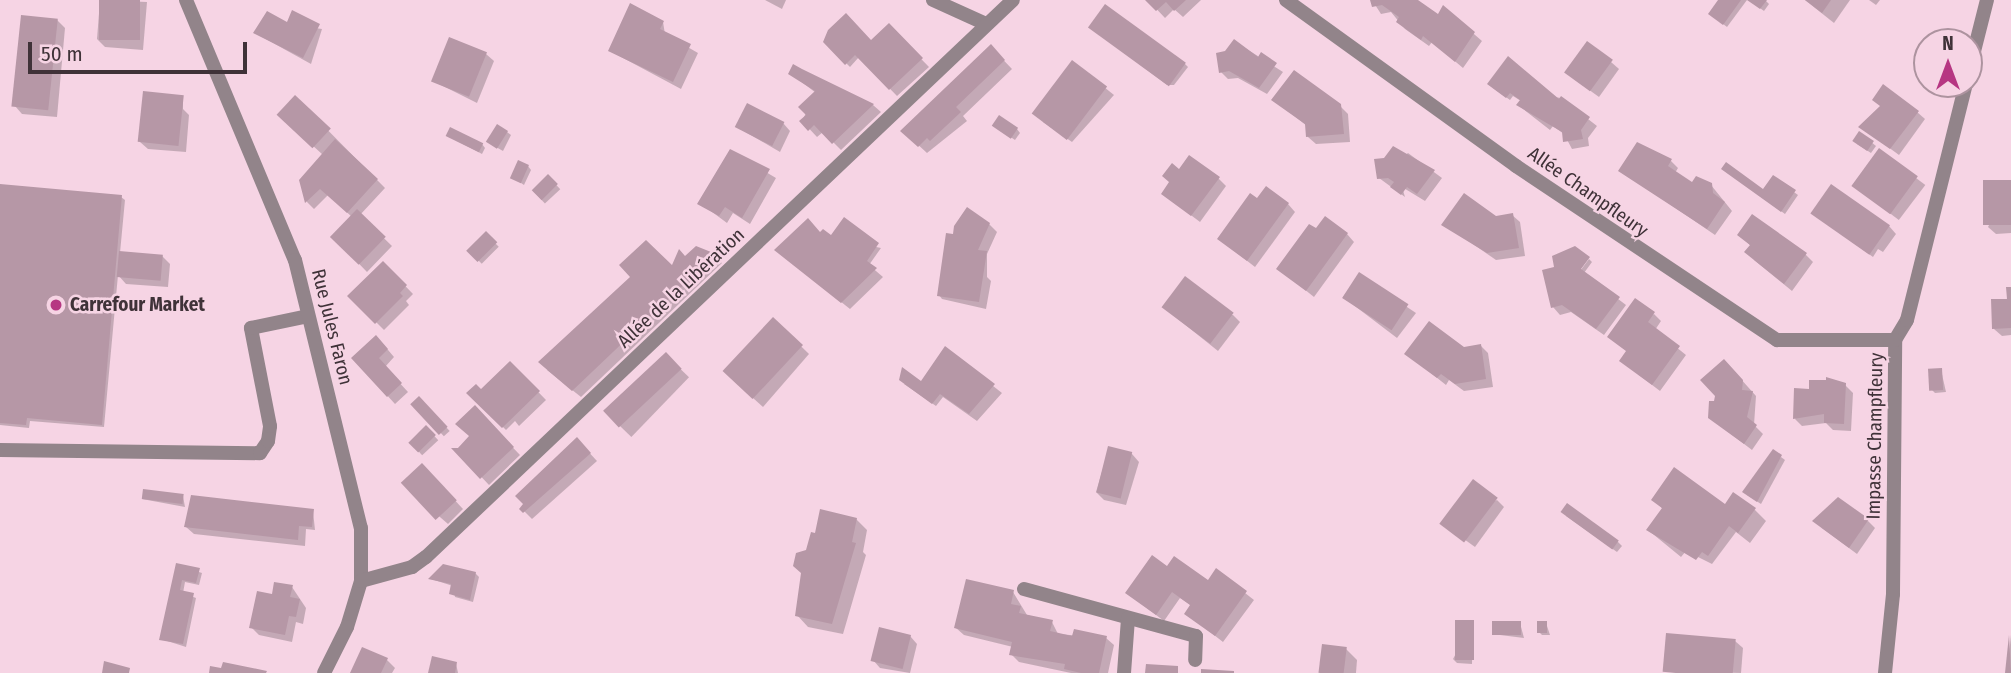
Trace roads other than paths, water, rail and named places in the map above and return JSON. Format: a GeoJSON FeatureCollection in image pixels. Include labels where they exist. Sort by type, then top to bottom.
{"type":"FeatureCollection","features":[{"type":"Feature","properties":{"kind":"street","name":"Rue Jules Faron"},"geometry":{"type":"LineString","coordinates":[[186,0],[282,222],[361,528],[361,581],[347,627],[324,673]]}},
{"type":"Feature","properties":{"kind":"street"},"geometry":{"type":"LineString","coordinates":[[933,0],[986,24]]}},
{"type":"Feature","properties":{"kind":"street","name":"Allée de la Libération"},"geometry":{"type":"LineString","coordinates":[[361,581],[412,567],[426,557],[1013,0]]}},
{"type":"Feature","properties":{"kind":"street","name":"Allée Champfleury"},"geometry":{"type":"LineString","coordinates":[[1286,0],[1528,174],[1777,341],[1895,341]]}},
{"type":"Feature","properties":{"kind":"street"},"geometry":{"type":"LineString","coordinates":[[1980,28],[1987,0]]}},
{"type":"Feature","properties":{"kind":"street","name":"Impasse Champfleury"},"geometry":{"type":"LineString","coordinates":[[1885,673],[1893,594],[1895,341],[1907,320],[1962,98]]}},
{"type":"Feature","properties":{"kind":"street"},"geometry":{"type":"LineString","coordinates":[[0,450],[260,453],[268,441],[270,426],[251,328],[308,316]]}},
{"type":"Feature","properties":{"kind":"street"},"geometry":{"type":"LineString","coordinates":[[1024,589],[1196,636],[1195,660]]}},
{"type":"Feature","properties":{"kind":"street"},"geometry":{"type":"LineString","coordinates":[[1124,673],[1128,618]]}},
{"type":"Feature","properties":{"kind":"place","name":"Carrefour Market"},"geometry":{"type":"Point","coordinates":[56,305]}}]}
